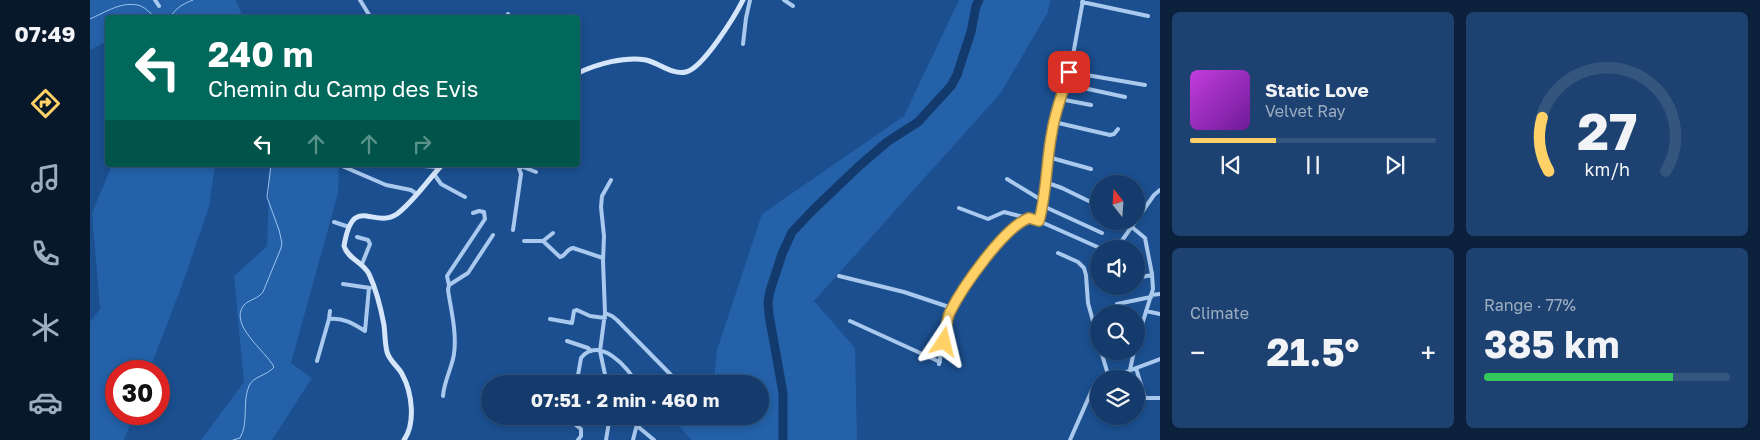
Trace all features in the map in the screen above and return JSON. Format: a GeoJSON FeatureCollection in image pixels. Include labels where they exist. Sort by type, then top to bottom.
{"type":"FeatureCollection","features":[{"type":"Feature","properties":{"kind":"street"},"geometry":{"type":"LineString","coordinates":[[155,0],[159,6]]}},
{"type":"Feature","properties":{"kind":"street"},"geometry":{"type":"LineString","coordinates":[[360,0],[369,15]]}},
{"type":"Feature","properties":{"kind":"street"},"geometry":{"type":"LineString","coordinates":[[580,72],[606,64],[638,59],[652,62],[676,72],[689,71],[697,65],[727,29],[742,0]]}},
{"type":"Feature","properties":{"kind":"street"},"geometry":{"type":"LineString","coordinates":[[743,44],[750,0]]}},
{"type":"Feature","properties":{"kind":"street"},"geometry":{"type":"LineString","coordinates":[[784,0],[793,6]]}},
{"type":"Feature","properties":{"kind":"street"},"geometry":{"type":"LineString","coordinates":[[1039,221],[1054,122],[1074,55],[1083,1],[1148,16]]}},
{"type":"Feature","properties":{"kind":"street"},"geometry":{"type":"LineString","coordinates":[[1069,72],[1144,85]]}},
{"type":"Feature","properties":{"kind":"street"},"geometry":{"type":"LineString","coordinates":[[1065,84],[1125,97]]}},
{"type":"Feature","properties":{"kind":"street"},"geometry":{"type":"LineString","coordinates":[[1060,99],[1091,104]]}},
{"type":"Feature","properties":{"kind":"street"},"geometry":{"type":"LineString","coordinates":[[1054,122],[1110,135],[1114,134],[1118,129]]}},
{"type":"Feature","properties":{"kind":"street"},"geometry":{"type":"LineString","coordinates":[[1048,157],[1091,169]]}},
{"type":"Feature","properties":{"kind":"street"},"geometry":{"type":"LineString","coordinates":[[344,167],[386,185],[411,190],[417,194]]}},
{"type":"Feature","properties":{"kind":"street"},"geometry":{"type":"LineString","coordinates":[[513,230],[521,174],[519,167]]}},
{"type":"Feature","properties":{"kind":"street"},"geometry":{"type":"LineString","coordinates":[[523,167],[536,172]]}},
{"type":"Feature","properties":{"kind":"street"},"geometry":{"type":"LineString","coordinates":[[329,319],[347,321],[365,330],[371,288],[370,276],[362,264],[346,251],[345,241],[352,221],[359,216],[386,218],[394,215],[417,194],[437,168]]}},
{"type":"Feature","properties":{"kind":"street"},"geometry":{"type":"LineString","coordinates":[[437,168],[441,184],[465,197]]}},
{"type":"Feature","properties":{"kind":"street"},"geometry":{"type":"LineString","coordinates":[[1006,179],[1043,203],[1102,233]]}},
{"type":"Feature","properties":{"kind":"street"},"geometry":{"type":"LineString","coordinates":[[605,375],[600,351],[605,315],[604,236],[601,200],[611,180]]}},
{"type":"Feature","properties":{"kind":"street"},"geometry":{"type":"LineString","coordinates":[[1045,182],[1090,202]]}},
{"type":"Feature","properties":{"kind":"street"},"geometry":{"type":"LineString","coordinates":[[1145,208],[1154,195],[1160,190]]}},
{"type":"Feature","properties":{"kind":"street"},"geometry":{"type":"LineString","coordinates":[[959,208],[984,218],[992,218],[1004,212],[1029,218],[1090,244]]}},
{"type":"Feature","properties":{"kind":"street"},"geometry":{"type":"LineString","coordinates":[[443,396],[444,385],[454,352],[448,272],[484,219],[484,212],[473,213]]}},
{"type":"Feature","properties":{"kind":"street"},"geometry":{"type":"LineString","coordinates":[[850,321],[939,363],[949,312],[985,259],[1010,230],[1029,218]]}},
{"type":"Feature","properties":{"kind":"street"},"geometry":{"type":"LineString","coordinates":[[334,222],[349,227]]}},
{"type":"Feature","properties":{"kind":"street"},"geometry":{"type":"LineString","coordinates":[[1123,240],[1130,230]]}},
{"type":"Feature","properties":{"kind":"street"},"geometry":{"type":"LineString","coordinates":[[1135,230],[1145,238],[1152,275],[1153,290],[1145,314]]}},
{"type":"Feature","properties":{"kind":"street"},"geometry":{"type":"LineString","coordinates":[[524,241],[543,241],[553,233]]}},
{"type":"Feature","properties":{"kind":"street"},"geometry":{"type":"LineString","coordinates":[[449,285],[468,272],[493,235]]}},
{"type":"Feature","properties":{"kind":"street"},"geometry":{"type":"LineString","coordinates":[[357,237],[368,240],[370,244],[362,264]]}},
{"type":"Feature","properties":{"kind":"street"},"geometry":{"type":"LineString","coordinates":[[543,241],[560,257],[573,248],[603,258]]}},
{"type":"Feature","properties":{"kind":"street"},"geometry":{"type":"LineString","coordinates":[[1058,253],[1078,262],[1084,268],[1090,310]]}},
{"type":"Feature","properties":{"kind":"street"},"geometry":{"type":"LineString","coordinates":[[1145,276],[1152,275]]}},
{"type":"Feature","properties":{"kind":"street"},"geometry":{"type":"LineString","coordinates":[[839,276],[904,292],[952,308]]}},
{"type":"Feature","properties":{"kind":"street"},"geometry":{"type":"LineString","coordinates":[[343,284],[371,288]]}},
{"type":"Feature","properties":{"kind":"street"},"geometry":{"type":"LineString","coordinates":[[371,288],[382,319],[388,353],[391,361],[403,377],[409,398],[411,424],[404,440]]}},
{"type":"Feature","properties":{"kind":"street"},"geometry":{"type":"LineString","coordinates":[[1117,304],[1160,294]]}},
{"type":"Feature","properties":{"kind":"street"},"geometry":{"type":"LineString","coordinates":[[317,361],[330,310]]}},
{"type":"Feature","properties":{"kind":"street"},"geometry":{"type":"LineString","coordinates":[[550,319],[572,323],[574,311],[578,310],[590,316],[612,316],[671,375]]}},
{"type":"Feature","properties":{"kind":"street"},"geometry":{"type":"LineString","coordinates":[[1146,311],[1160,314]]}},
{"type":"Feature","properties":{"kind":"street"},"geometry":{"type":"LineString","coordinates":[[567,341],[588,348],[591,351]]}},
{"type":"Feature","properties":{"kind":"street"},"geometry":{"type":"LineString","coordinates":[[578,375],[583,355],[591,351],[600,351],[610,354],[617,359],[632,375]]}},
{"type":"Feature","properties":{"kind":"street"},"geometry":{"type":"LineString","coordinates":[[1130,370],[1160,359]]}},
{"type":"Feature","properties":{"kind":"street"},"geometry":{"type":"LineString","coordinates":[[1130,370],[1132,360]]}},
{"type":"Feature","properties":{"kind":"street"},"geometry":{"type":"LineString","coordinates":[[1136,368],[1145,398],[1160,398]]}},
{"type":"Feature","properties":{"kind":"street"},"geometry":{"type":"LineString","coordinates":[[1070,440],[1090,395]]}},
{"type":"Feature","properties":{"kind":"street"},"geometry":{"type":"LineString","coordinates":[[576,425],[581,429],[581,436],[578,440]]}},
{"type":"Feature","properties":{"kind":"street"},"geometry":{"type":"LineString","coordinates":[[606,440],[608,425]]}},
{"type":"Feature","properties":{"kind":"street"},"geometry":{"type":"LineString","coordinates":[[633,440],[636,425],[654,440]]}},
{"type":"Feature","properties":{"kind":"shaded area"},"geometry":{"type":"Polygon","coordinates":[[[90,0],[236,0],[242,15],[105,15],[105,42],[90,50],[90,0]]]}},
{"type":"Feature","properties":{"kind":"shaded area"},"geometry":{"type":"Polygon","coordinates":[[[959,0],[1050,0],[1048,12],[1000,94],[814,301],[855,348],[857,440],[691,440],[678,425],[769,425],[769,375],[715,375],[717,350],[762,214],[904,116],[959,0]]]}},
{"type":"Feature","properties":{"kind":"shaded area"},"geometry":{"type":"Polygon","coordinates":[[[111,167],[215,167],[209,207],[153,360],[105,360],[105,425],[130,425],[124,440],[90,440],[90,322],[100,309],[92,213],[111,167]]]}},
{"type":"Feature","properties":{"kind":"shaded area"},"geometry":{"type":"Polygon","coordinates":[[[270,167],[339,167],[338,193],[291,363],[312,378],[272,440],[201,440],[244,382],[234,276],[267,246],[270,167]]]}},
{"type":"Feature","properties":{"kind":"waterway"},"geometry":{"type":"LineString","coordinates":[[172,15],[180,7],[193,0]]}},
{"type":"Feature","properties":{"kind":"waterway"},"geometry":{"type":"LineString","coordinates":[[783,440],[783,393],[768,302],[782,254],[792,232],[814,209],[887,142],[918,122],[951,86],[957,75],[979,0]]}},
{"type":"Feature","properties":{"kind":"waterway"},"geometry":{"type":"LineString","coordinates":[[90,19],[115,8],[128,5],[141,6],[153,15]]}},
{"type":"Feature","properties":{"kind":"waterway"},"geometry":{"type":"LineString","coordinates":[[233,440],[240,438],[243,432],[249,386],[254,380],[274,367],[244,329],[240,313],[244,305],[263,292],[281,248],[282,243],[279,230],[267,197],[271,167]]}},
{"type":"Feature","properties":{"kind":"route"},"geometry":{"type":"LineString","coordinates":[[944,342],[949,312],[977,269],[1015,226],[1029,218],[1039,221],[1043,206],[1051,133],[1069,72]]}}]}
